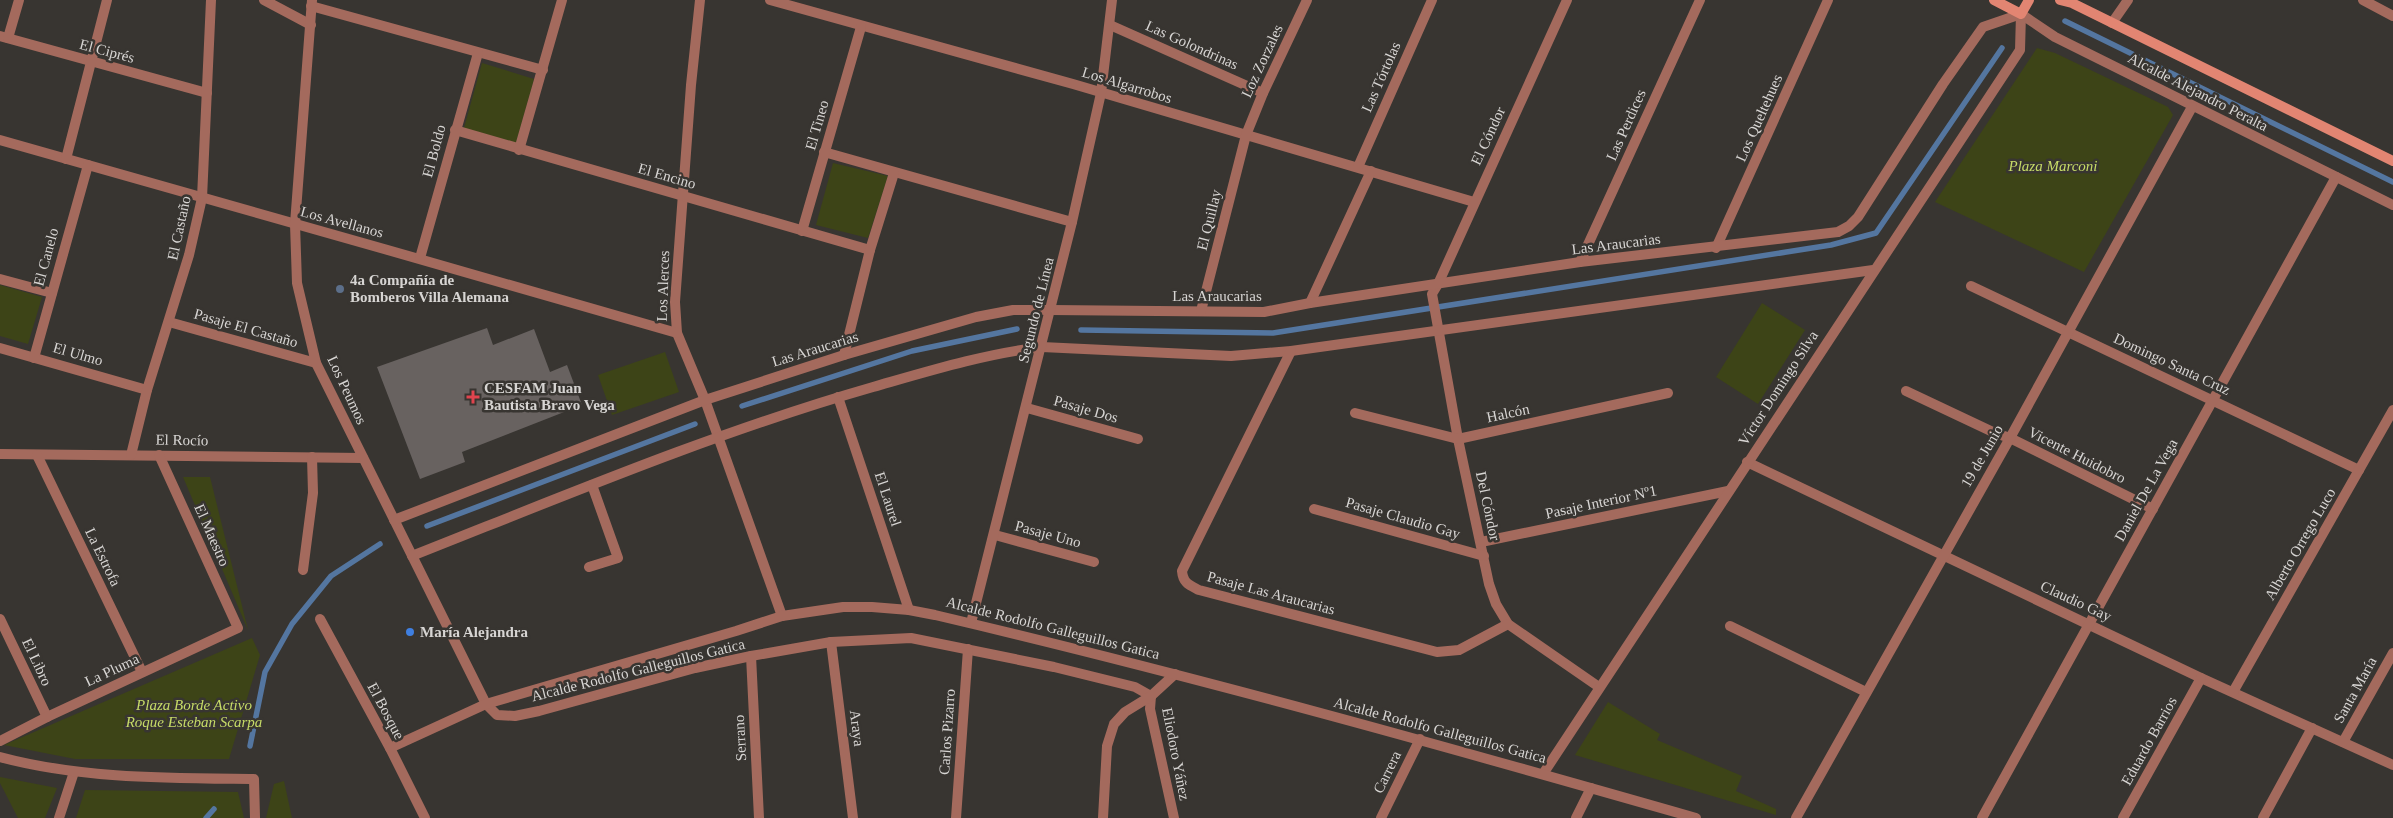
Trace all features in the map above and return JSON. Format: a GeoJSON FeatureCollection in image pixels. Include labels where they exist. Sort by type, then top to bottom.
{"type":"FeatureCollection","features":[{"type":"Feature","properties":{"kind":"main road","name":"Alcalde Alejandro Peralta"},"geometry":{"type":"LineString","coordinates":[[1994,0],[2021,14]]}},
{"type":"Feature","properties":{"kind":"main road"},"geometry":{"type":"LineString","coordinates":[[2021,14],[2029,0]]}},
{"type":"Feature","properties":{"kind":"main road","name":"Alcalde Alejandro Peralta"},"geometry":{"type":"LineString","coordinates":[[2060,0],[2072,3],[2393,161]]}},
{"type":"Feature","properties":{"kind":"street"},"geometry":{"type":"LineString","coordinates":[[4,37],[19,0]]}},
{"type":"Feature","properties":{"kind":"street"},"geometry":{"type":"LineString","coordinates":[[66,159],[107,0]]}},
{"type":"Feature","properties":{"kind":"street","name":"El Castaño"},"geometry":{"type":"LineString","coordinates":[[131,455],[147,390],[190,255],[202,198],[211,0]]}},
{"type":"Feature","properties":{"kind":"street"},"geometry":{"type":"LineString","coordinates":[[264,0],[311,25]]}},
{"type":"Feature","properties":{"kind":"street"},"geometry":{"type":"LineString","coordinates":[[519,150],[562,0]]}},
{"type":"Feature","properties":{"kind":"street","name":"Los Alerces"},"geometry":{"type":"LineString","coordinates":[[700,0],[691,85],[675,302],[677,334],[705,400],[782,616]]}},
{"type":"Feature","properties":{"kind":"street","name":"Los Algarrobos"},"geometry":{"type":"LineString","coordinates":[[770,0],[1101,93],[1474,202]]}},
{"type":"Feature","properties":{"kind":"street","name":"Segundo de Línea"},"geometry":{"type":"LineString","coordinates":[[971,623],[1027,408],[1072,222],[1101,93],[1112,0]]}},
{"type":"Feature","properties":{"kind":"street","name":"Loz Zorzales"},"geometry":{"type":"LineString","coordinates":[[1246,135],[1263,93],[1306,0]]}},
{"type":"Feature","properties":{"kind":"street","name":"Las Tórtolas"},"geometry":{"type":"LineString","coordinates":[[1358,167],[1432,0]]}},
{"type":"Feature","properties":{"kind":"street","name":"El Cóndor"},"geometry":{"type":"LineString","coordinates":[[1438,284],[1567,0]]}},
{"type":"Feature","properties":{"kind":"street","name":"Las Perdices"},"geometry":{"type":"LineString","coordinates":[[1580,262],[1700,0]]}},
{"type":"Feature","properties":{"kind":"street","name":"Los Queltehues"},"geometry":{"type":"LineString","coordinates":[[1716,248],[1828,0]]}},
{"type":"Feature","properties":{"kind":"street"},"geometry":{"type":"LineString","coordinates":[[2112,23],[2128,0]]}},
{"type":"Feature","properties":{"kind":"street"},"geometry":{"type":"LineString","coordinates":[[2363,0],[2393,16]]}},
{"type":"Feature","properties":{"kind":"street"},"geometry":{"type":"LineString","coordinates":[[312,3],[478,53],[543,70]]}},
{"type":"Feature","properties":{"kind":"street","name":"Los Peumos"},"geometry":{"type":"LineString","coordinates":[[312,3],[295,224],[297,283],[316,363],[486,704]]}},
{"type":"Feature","properties":{"kind":"street","name":"Las Araucarias"},"geometry":{"type":"LineString","coordinates":[[394,520],[705,400],[844,355],[976,317],[1013,310],[1264,312],[1310,303],[1580,262],[1716,248],[1838,232],[1849,226],[1858,217],[1943,84],[1984,27],[2021,14]]}},
{"type":"Feature","properties":{"kind":"street","name":"Alcalde Alejandro Peralta"},"geometry":{"type":"LineString","coordinates":[[2021,14],[2055,37],[2192,107],[2393,205]]}},
{"type":"Feature","properties":{"kind":"street","name":"Víctor Domingo Silva"},"geometry":{"type":"LineString","coordinates":[[1543,774],[1873,270],[2020,50],[2021,14]]}},
{"type":"Feature","properties":{"kind":"street","name":"Las Golondrinas"},"geometry":{"type":"LineString","coordinates":[[1110,25],[1263,93]]}},
{"type":"Feature","properties":{"kind":"street","name":"El Tineo"},"geometry":{"type":"LineString","coordinates":[[802,231],[861,26]]}},
{"type":"Feature","properties":{"kind":"street","name":"El Ciprés"},"geometry":{"type":"LineString","coordinates":[[4,37],[206,93]]}},
{"type":"Feature","properties":{"kind":"street","name":"El Boldo"},"geometry":{"type":"LineString","coordinates":[[420,258],[478,53]]}},
{"type":"Feature","properties":{"kind":"street","name":"19 de Junio"},"geometry":{"type":"LineString","coordinates":[[1796,818],[2010,438],[2192,107]]}},
{"type":"Feature","properties":{"kind":"street","name":"El Encino"},"geometry":{"type":"LineString","coordinates":[[456,130],[519,150],[870,250]]}},
{"type":"Feature","properties":{"kind":"street","name":"El Quillay"},"geometry":{"type":"LineString","coordinates":[[1201,311],[1246,135]]}},
{"type":"Feature","properties":{"kind":"street","name":"Los Avellanos"},"geometry":{"type":"LineString","coordinates":[[0,140],[420,258],[677,334]]}},
{"type":"Feature","properties":{"kind":"street"},"geometry":{"type":"LineString","coordinates":[[824,152],[1072,222]]}},
{"type":"Feature","properties":{"kind":"street","name":"El Canelo"},"geometry":{"type":"LineString","coordinates":[[34,358],[88,165]]}},
{"type":"Feature","properties":{"kind":"street"},"geometry":{"type":"LineString","coordinates":[[1310,303],[1371,171]]}},
{"type":"Feature","properties":{"kind":"street"},"geometry":{"type":"LineString","coordinates":[[844,355],[870,250],[894,173]]}},
{"type":"Feature","properties":{"kind":"street","name":"Daniel De La Vega"},"geometry":{"type":"LineString","coordinates":[[1982,818],[2336,177]]}},
{"type":"Feature","properties":{"kind":"street"},"geometry":{"type":"LineString","coordinates":[[412,556],[718,437],[838,397],[977,357],[1042,347],[1231,356],[1291,351],[1873,270]]}},
{"type":"Feature","properties":{"kind":"street"},"geometry":{"type":"LineString","coordinates":[[0,279],[52,293]]}},
{"type":"Feature","properties":{"kind":"street","name":"Del Cóndor"},"geometry":{"type":"LineString","coordinates":[[1438,284],[1432,294],[1436,320],[1458,439],[1496,604],[1508,624],[1599,687]]}},
{"type":"Feature","properties":{"kind":"street","name":"Domingo Santa Cruz"},"geometry":{"type":"LineString","coordinates":[[1971,286],[2359,470]]}},
{"type":"Feature","properties":{"kind":"street","name":"Pasaje El Castaño"},"geometry":{"type":"LineString","coordinates":[[169,322],[316,363]]}},
{"type":"Feature","properties":{"kind":"street","name":"El Ulmo"},"geometry":{"type":"LineString","coordinates":[[0,348],[147,390]]}},
{"type":"Feature","properties":{"kind":"street","name":"Pasaje Las Araucarias"},"geometry":{"type":"LineString","coordinates":[[1291,351],[1182,571],[1183,579],[1188,585],[1199,590],[1437,652],[1459,650],[1508,624]]}},
{"type":"Feature","properties":{"kind":"street","name":"Vicente Huidobro"},"geometry":{"type":"LineString","coordinates":[[1906,391],[1994,433],[2010,438],[2153,509]]}},
{"type":"Feature","properties":{"kind":"street","name":"Halcón"},"geometry":{"type":"LineString","coordinates":[[1355,413],[1458,439],[1668,393]]}},
{"type":"Feature","properties":{"kind":"street","name":"El Laurel"},"geometry":{"type":"LineString","coordinates":[[838,397],[909,610]]}},
{"type":"Feature","properties":{"kind":"street","name":"Pasaje Dos"},"geometry":{"type":"LineString","coordinates":[[1027,408],[1138,439]]}},
{"type":"Feature","properties":{"kind":"street","name":"Alberto Orrego Luco"},"geometry":{"type":"LineString","coordinates":[[2233,692],[2393,410]]}},
{"type":"Feature","properties":{"kind":"street","name":"El Rocío"},"geometry":{"type":"LineString","coordinates":[[0,454],[363,458]]}},
{"type":"Feature","properties":{"kind":"street","name":"La Estrofa"},"geometry":{"type":"LineString","coordinates":[[37,454],[142,672]]}},
{"type":"Feature","properties":{"kind":"street","name":"El Maestro"},"geometry":{"type":"LineString","coordinates":[[159,455],[238,628]]}},
{"type":"Feature","properties":{"kind":"street"},"geometry":{"type":"LineString","coordinates":[[303,570],[313,494],[312,457]]}},
{"type":"Feature","properties":{"kind":"street","name":"Claudio Gay"},"geometry":{"type":"LineString","coordinates":[[1747,462],[2201,678],[2393,765]]}},
{"type":"Feature","properties":{"kind":"street"},"geometry":{"type":"LineString","coordinates":[[589,567],[618,558],[592,485]]}},
{"type":"Feature","properties":{"kind":"street","name":"Pasaje Interior Nº1"},"geometry":{"type":"LineString","coordinates":[[1481,542],[1728,491]]}},
{"type":"Feature","properties":{"kind":"street","name":"Pasaje Claudio Gay"},"geometry":{"type":"LineString","coordinates":[[1314,509],[1484,556]]}},
{"type":"Feature","properties":{"kind":"street","name":"Pasaje Uno"},"geometry":{"type":"LineString","coordinates":[[995,535],[1094,562]]}},
{"type":"Feature","properties":{"kind":"street","name":"Alcalde Rodolfo Galleguillos Gatica"},"geometry":{"type":"LineString","coordinates":[[390,748],[486,704],[782,616],[843,607],[909,610],[971,623],[1175,674],[1420,740],[1696,818]]}},
{"type":"Feature","properties":{"kind":"street","name":"El Libro"},"geometry":{"type":"LineString","coordinates":[[0,619],[46,717]]}},
{"type":"Feature","properties":{"kind":"street","name":"El Bosque"},"geometry":{"type":"LineString","coordinates":[[320,619],[390,748],[424,818]]}},
{"type":"Feature","properties":{"kind":"street"},"geometry":{"type":"LineString","coordinates":[[1730,626],[1866,692]]}},
{"type":"Feature","properties":{"kind":"street","name":"La Pluma"},"geometry":{"type":"LineString","coordinates":[[0,741],[46,717],[238,628]]}},
{"type":"Feature","properties":{"kind":"street","name":"Alcalde Rodolfo Galleguillos Gatica"},"geometry":{"type":"LineString","coordinates":[[486,704],[497,715],[515,716],[695,668],[751,656],[831,642],[911,638],[1054,667],[1135,687],[1151,696],[1175,674]]}},
{"type":"Feature","properties":{"kind":"street","name":"Araya"},"geometry":{"type":"LineString","coordinates":[[831,642],[853,818]]}},
{"type":"Feature","properties":{"kind":"street","name":"Carlos Pizarro"},"geometry":{"type":"LineString","coordinates":[[956,818],[968,649]]}},
{"type":"Feature","properties":{"kind":"street","name":"Santa María"},"geometry":{"type":"LineString","coordinates":[[2344,742],[2393,653]]}},
{"type":"Feature","properties":{"kind":"street","name":"Serrano"},"geometry":{"type":"LineString","coordinates":[[751,656],[759,818]]}},
{"type":"Feature","properties":{"kind":"street","name":"Eduardo Barrios"},"geometry":{"type":"LineString","coordinates":[[2124,818],[2201,678]]}},
{"type":"Feature","properties":{"kind":"street"},"geometry":{"type":"LineString","coordinates":[[1103,818],[1107,746],[1114,724],[1126,712],[1151,696]]}},
{"type":"Feature","properties":{"kind":"street","name":"Eliodoro Yáñez"},"geometry":{"type":"LineString","coordinates":[[1151,696],[1150,709],[1174,818]]}},
{"type":"Feature","properties":{"kind":"street"},"geometry":{"type":"LineString","coordinates":[[2263,818],[2312,728]]}},
{"type":"Feature","properties":{"kind":"street","name":"Carrera"},"geometry":{"type":"LineString","coordinates":[[1381,818],[1420,740]]}},
{"type":"Feature","properties":{"kind":"street"},"geometry":{"type":"LineString","coordinates":[[0,757],[37,767],[74,772],[254,779],[255,818]]}},
{"type":"Feature","properties":{"kind":"street"},"geometry":{"type":"LineString","coordinates":[[59,818],[74,772]]}},
{"type":"Feature","properties":{"kind":"street"},"geometry":{"type":"LineString","coordinates":[[1576,818],[1591,788]]}},
{"type":"Feature","properties":{"kind":"green space","name":"Plaza Marconi"},"geometry":{"type":"Polygon","coordinates":[[[2037,48],[2055,53],[2168,107],[2173,115],[2084,272],[1935,202],[2037,48]]]}},
{"type":"Feature","properties":{"kind":"green space"},"geometry":{"type":"Polygon","coordinates":[[[482,63],[534,79],[516,143],[464,128],[482,63]]]}},
{"type":"Feature","properties":{"kind":"green space"},"geometry":{"type":"Polygon","coordinates":[[[833,163],[888,176],[868,238],[816,225],[833,163]]]}},
{"type":"Feature","properties":{"kind":"green space"},"geometry":{"type":"Polygon","coordinates":[[[0,285],[42,297],[28,344],[0,336],[0,285]]]}},
{"type":"Feature","properties":{"kind":"green space"},"geometry":{"type":"Polygon","coordinates":[[[1762,303],[1805,330],[1758,404],[1716,377],[1762,303]]]}},
{"type":"Feature","properties":{"kind":"green space"},"geometry":{"type":"Polygon","coordinates":[[[665,352],[679,392],[612,415],[598,375],[665,352]]]}},
{"type":"Feature","properties":{"kind":"green space"},"geometry":{"type":"Polygon","coordinates":[[[183,477],[210,477],[248,630],[183,477]]]}},
{"type":"Feature","properties":{"kind":"green space","name":"Plaza Borde Activo Roque Esteban Scarpa"},"geometry":{"type":"Polygon","coordinates":[[[252,638],[260,655],[229,759],[75,759],[4,745],[252,638]]]}},
{"type":"Feature","properties":{"kind":"green space"},"geometry":{"type":"Polygon","coordinates":[[[1608,702],[1660,734],[1657,740],[1742,776],[1736,791],[1776,809],[1776,815],[1575,755],[1608,702]]]}},
{"type":"Feature","properties":{"kind":"green space"},"geometry":{"type":"Polygon","coordinates":[[[0,777],[57,788],[45,818],[18,818],[0,783],[0,777]]]}},
{"type":"Feature","properties":{"kind":"green space"},"geometry":{"type":"Polygon","coordinates":[[[284,781],[292,818],[266,818],[274,784],[284,781]]]}},
{"type":"Feature","properties":{"kind":"green space"},"geometry":{"type":"Polygon","coordinates":[[[85,790],[238,792],[244,818],[76,818],[85,790]]]}},
{"type":"Feature","properties":{"kind":"building"},"geometry":{"type":"Polygon","coordinates":[[[487,328],[493,345],[534,329],[550,372],[567,365],[582,405],[462,452],[465,462],[420,479],[377,367],[487,328]]]}},
{"type":"Feature","properties":{"kind":"waterway"},"geometry":{"type":"LineString","coordinates":[[2065,21],[2393,182]]}},
{"type":"Feature","properties":{"kind":"waterway"},"geometry":{"type":"LineString","coordinates":[[1081,330],[1273,333],[1831,245],[1876,233],[2002,48]]}},
{"type":"Feature","properties":{"kind":"waterway"},"geometry":{"type":"LineString","coordinates":[[742,406],[912,351],[1017,329]]}},
{"type":"Feature","properties":{"kind":"waterway"},"geometry":{"type":"LineString","coordinates":[[427,526],[695,424]]}},
{"type":"Feature","properties":{"kind":"waterway"},"geometry":{"type":"LineString","coordinates":[[250,746],[265,672],[292,624],[331,576],[380,544]]}},
{"type":"Feature","properties":{"kind":"waterway"},"geometry":{"type":"LineString","coordinates":[[206,818],[214,809]]}},
{"type":"Feature","properties":{"kind":"place","name":"4a Compañía de Bomberos Villa Alemana"},"geometry":{"type":"Point","coordinates":[340,289]}},
{"type":"Feature","properties":{"kind":"place","name":"CESFAM Juan Bautista Bravo Vega"},"geometry":{"type":"Point","coordinates":[473,397]}},
{"type":"Feature","properties":{"kind":"place","name":"María Alejandra"},"geometry":{"type":"Point","coordinates":[410,632]}}]}
